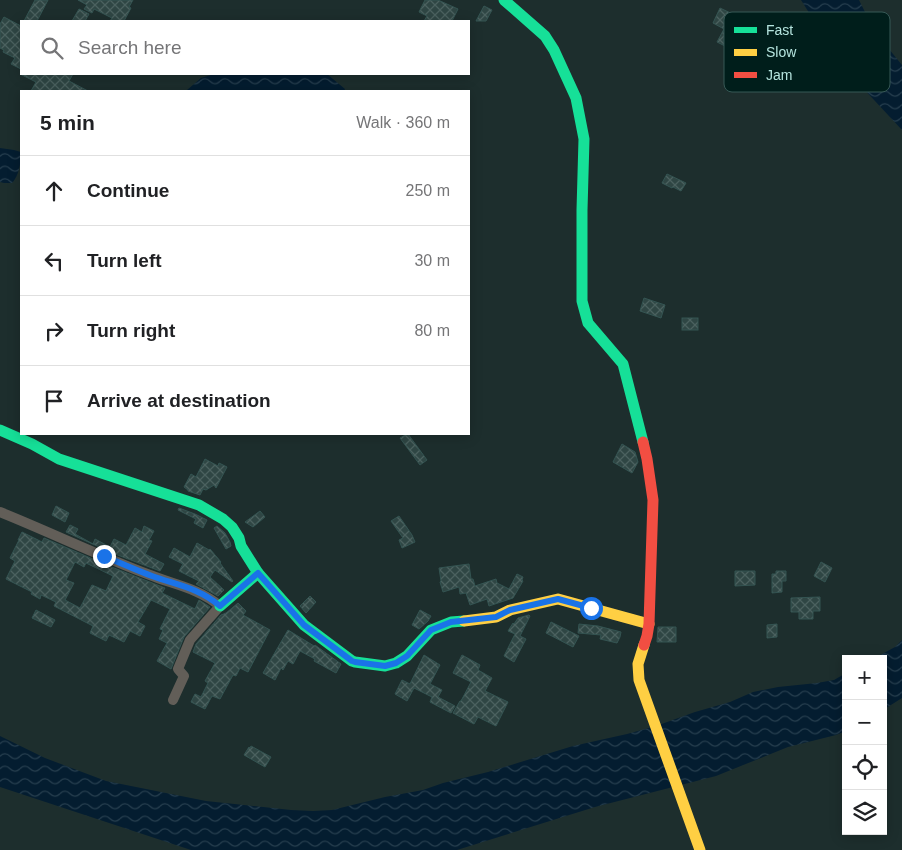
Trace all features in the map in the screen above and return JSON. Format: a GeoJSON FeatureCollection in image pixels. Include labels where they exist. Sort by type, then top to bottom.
{"type":"FeatureCollection","features":[{"type":"Feature","properties":{"kind":"street"},"geometry":{"type":"LineString","coordinates":[[504,0],[545,36],[554,50],[576,98],[584,139],[582,301],[588,323],[623,364],[647,459],[653,500],[649,624],[638,664],[639,680],[700,850]]}},
{"type":"Feature","properties":{"kind":"street"},"geometry":{"type":"LineString","coordinates":[[0,430],[32,444],[59,459],[198,505],[223,519],[232,527],[241,546],[258,573],[304,625],[355,662],[385,666],[396,663],[407,656],[431,630],[451,622],[496,617],[510,610],[558,599],[649,624]]}},
{"type":"Feature","properties":{"kind":"street"},"geometry":{"type":"LineString","coordinates":[[0,512],[149,575],[200,592],[220,606]]}},
{"type":"Feature","properties":{"kind":"street"},"geometry":{"type":"LineString","coordinates":[[173,700],[184,676],[178,670],[187,644],[220,606],[258,573]]}},
{"type":"Feature","properties":{"kind":"water"},"geometry":{"type":"Polygon","coordinates":[[[801,0],[859,0],[865,12],[809,12],[801,0]]]}},
{"type":"Feature","properties":{"kind":"water"},"geometry":{"type":"Polygon","coordinates":[[[890,50],[902,65],[902,130],[867,92],[890,92],[890,50]]]}},
{"type":"Feature","properties":{"kind":"water"},"geometry":{"type":"Polygon","coordinates":[[[211,75],[328,75],[345,89],[187,90],[201,78],[211,75]]]}},
{"type":"Feature","properties":{"kind":"water"},"geometry":{"type":"Polygon","coordinates":[[[0,148],[20,152],[20,164],[16,177],[12,183],[0,182],[0,148]]]}},
{"type":"Feature","properties":{"kind":"water"},"geometry":{"type":"Polygon","coordinates":[[[902,640],[902,698],[887,707],[887,655],[880,655],[895,647],[902,640]]]}},
{"type":"Feature","properties":{"kind":"water"},"geometry":{"type":"Polygon","coordinates":[[[842,675],[842,733],[788,747],[716,776],[595,807],[457,850],[191,850],[0,787],[0,736],[45,758],[106,781],[206,801],[291,810],[332,810],[423,790],[573,746],[656,726],[730,702],[753,692],[834,680],[842,675]]]}},
{"type":"Feature","properties":{"kind":"building"},"geometry":{"type":"Polygon","coordinates":[[[35,0],[48,0],[38,20],[25,20],[35,0]]]}},
{"type":"Feature","properties":{"kind":"building"},"geometry":{"type":"Polygon","coordinates":[[[78,0],[133,0],[125,20],[111,20],[112,18],[94,9],[92,13],[84,9],[87,5],[78,0]]]}},
{"type":"Feature","properties":{"kind":"building"},"geometry":{"type":"Polygon","coordinates":[[[425,0],[438,0],[458,9],[452,20],[425,20],[427,16],[419,12],[425,0]]]}},
{"type":"Feature","properties":{"kind":"building"},"geometry":{"type":"Polygon","coordinates":[[[484,6],[492,10],[486,21],[476,21],[484,6]]]}},
{"type":"Feature","properties":{"kind":"building"},"geometry":{"type":"Polygon","coordinates":[[[720,8],[728,12],[724,12],[724,29],[713,23],[720,8]]]}},
{"type":"Feature","properties":{"kind":"building"},"geometry":{"type":"Polygon","coordinates":[[[79,9],[89,14],[86,20],[73,20],[79,9]]]}},
{"type":"Feature","properties":{"kind":"building"},"geometry":{"type":"Polygon","coordinates":[[[4,17],[20,25],[20,68],[11,64],[15,58],[3,52],[4,50],[0,48],[0,24],[4,17]]]}},
{"type":"Feature","properties":{"kind":"building"},"geometry":{"type":"Polygon","coordinates":[[[724,29],[724,46],[717,42],[724,29]]]}},
{"type":"Feature","properties":{"kind":"building"},"geometry":{"type":"Polygon","coordinates":[[[22,75],[72,75],[69,81],[86,90],[32,90],[36,82],[22,75]]]}},
{"type":"Feature","properties":{"kind":"building"},"geometry":{"type":"Polygon","coordinates":[[[667,174],[686,183],[681,191],[662,183],[667,174]]]}},
{"type":"Feature","properties":{"kind":"building"},"geometry":{"type":"Polygon","coordinates":[[[644,298],[665,305],[661,318],[640,311],[644,298]]]}},
{"type":"Feature","properties":{"kind":"building"},"geometry":{"type":"Polygon","coordinates":[[[682,318],[698,318],[698,330],[682,330],[682,318]]]}},
{"type":"Feature","properties":{"kind":"building"},"geometry":{"type":"Polygon","coordinates":[[[409,435],[427,460],[420,465],[400,438],[409,435]]]}},
{"type":"Feature","properties":{"kind":"building"},"geometry":{"type":"Polygon","coordinates":[[[622,444],[635,452],[638,462],[632,473],[613,462],[622,444]]]}},
{"type":"Feature","properties":{"kind":"building"},"geometry":{"type":"Polygon","coordinates":[[[205,459],[218,466],[219,463],[227,467],[216,488],[214,485],[206,490],[203,489],[200,495],[188,491],[184,487],[191,474],[196,477],[205,459]]]}},
{"type":"Feature","properties":{"kind":"building"},"geometry":{"type":"Polygon","coordinates":[[[56,506],[69,513],[65,522],[52,515],[56,506]]]}},
{"type":"Feature","properties":{"kind":"building"},"geometry":{"type":"Polygon","coordinates":[[[179,508],[207,520],[203,528],[194,523],[196,519],[178,510],[179,508]]]}},
{"type":"Feature","properties":{"kind":"building"},"geometry":{"type":"Polygon","coordinates":[[[260,511],[265,517],[253,527],[245,522],[260,511]]]}},
{"type":"Feature","properties":{"kind":"building"},"geometry":{"type":"Polygon","coordinates":[[[399,516],[415,542],[402,548],[399,540],[403,538],[391,521],[399,516]]]}},
{"type":"Feature","properties":{"kind":"building"},"geometry":{"type":"Polygon","coordinates":[[[70,525],[78,529],[75,534],[93,544],[95,539],[110,547],[114,539],[126,545],[135,528],[142,532],[144,526],[154,531],[149,540],[152,541],[145,554],[164,564],[160,571],[115,554],[66,532],[70,525]]]}},
{"type":"Feature","properties":{"kind":"building"},"geometry":{"type":"Polygon","coordinates":[[[217,526],[225,533],[230,542],[231,546],[226,549],[214,528],[217,526]]]}},
{"type":"Feature","properties":{"kind":"building"},"geometry":{"type":"Polygon","coordinates":[[[22,532],[42,542],[44,538],[165,588],[162,593],[195,609],[199,600],[210,607],[184,637],[171,669],[157,661],[167,643],[159,639],[163,630],[160,629],[170,609],[151,600],[138,622],[145,626],[140,636],[130,631],[124,642],[109,635],[106,641],[90,633],[93,626],[54,606],[56,602],[41,595],[40,599],[31,594],[32,592],[6,579],[15,561],[10,558],[22,532]],[[75,562],[66,580],[74,583],[65,600],[80,608],[92,585],[106,591],[113,576],[86,563],[84,567],[75,562]]]}},
{"type":"Feature","properties":{"kind":"building"},"geometry":{"type":"Polygon","coordinates":[[[197,543],[210,549],[233,581],[215,570],[210,577],[224,590],[218,596],[196,584],[199,581],[179,571],[183,564],[169,557],[174,548],[190,557],[197,543]]]}},
{"type":"Feature","properties":{"kind":"building"},"geometry":{"type":"Polygon","coordinates":[[[821,562],[832,568],[825,582],[814,576],[821,562]]]}},
{"type":"Feature","properties":{"kind":"building"},"geometry":{"type":"Polygon","coordinates":[[[469,564],[471,579],[473,579],[475,586],[496,579],[497,583],[509,589],[517,574],[523,577],[523,581],[513,598],[489,606],[487,599],[470,605],[466,593],[460,594],[459,587],[443,592],[439,568],[469,564]]]}},
{"type":"Feature","properties":{"kind":"building"},"geometry":{"type":"Polygon","coordinates":[[[735,571],[755,571],[755,585],[735,586],[735,571]]]}},
{"type":"Feature","properties":{"kind":"building"},"geometry":{"type":"Polygon","coordinates":[[[776,571],[786,571],[786,581],[782,581],[782,592],[772,593],[772,574],[776,574],[776,571]]]}},
{"type":"Feature","properties":{"kind":"building"},"geometry":{"type":"Polygon","coordinates":[[[310,596],[316,602],[306,613],[300,606],[310,596]]]}},
{"type":"Feature","properties":{"kind":"building"},"geometry":{"type":"Polygon","coordinates":[[[820,597],[820,611],[813,611],[813,619],[799,619],[799,612],[791,612],[791,598],[820,597]]]}},
{"type":"Feature","properties":{"kind":"building"},"geometry":{"type":"Polygon","coordinates":[[[238,603],[246,611],[243,615],[270,630],[248,672],[240,668],[236,676],[233,675],[220,699],[212,696],[205,709],[191,702],[195,694],[201,697],[208,683],[205,681],[215,663],[193,652],[196,644],[221,615],[238,603]]]}},
{"type":"Feature","properties":{"kind":"building"},"geometry":{"type":"Polygon","coordinates":[[[36,610],[55,620],[51,627],[32,618],[36,610]]]}},
{"type":"Feature","properties":{"kind":"building"},"geometry":{"type":"Polygon","coordinates":[[[420,610],[431,616],[419,629],[412,625],[420,610]]]}},
{"type":"Feature","properties":{"kind":"building"},"geometry":{"type":"Polygon","coordinates":[[[529,615],[520,636],[526,639],[514,662],[504,656],[515,634],[508,631],[518,618],[529,615]]]}},
{"type":"Feature","properties":{"kind":"building"},"geometry":{"type":"Polygon","coordinates":[[[551,622],[579,636],[573,647],[546,633],[551,622]]]}},
{"type":"Feature","properties":{"kind":"building"},"geometry":{"type":"Polygon","coordinates":[[[579,624],[598,626],[621,632],[620,637],[617,643],[600,639],[601,635],[578,633],[579,624]]]}},
{"type":"Feature","properties":{"kind":"building"},"geometry":{"type":"Polygon","coordinates":[[[777,624],[777,637],[767,638],[767,625],[777,624]]]}},
{"type":"Feature","properties":{"kind":"building"},"geometry":{"type":"Polygon","coordinates":[[[658,627],[676,627],[676,642],[657,642],[658,627]]]}},
{"type":"Feature","properties":{"kind":"building"},"geometry":{"type":"Polygon","coordinates":[[[288,630],[315,645],[341,664],[336,673],[300,651],[293,664],[288,661],[283,670],[281,668],[275,680],[263,673],[288,630]]]}},
{"type":"Feature","properties":{"kind":"building"},"geometry":{"type":"Polygon","coordinates":[[[424,655],[440,665],[430,684],[442,690],[438,697],[455,706],[451,713],[430,702],[432,697],[414,688],[407,701],[395,694],[402,680],[410,684],[424,655]]]}},
{"type":"Feature","properties":{"kind":"building"},"geometry":{"type":"Polygon","coordinates":[[[462,655],[480,665],[478,670],[492,678],[485,691],[508,702],[496,726],[478,717],[474,724],[453,713],[471,682],[453,673],[462,655]]]}},
{"type":"Feature","properties":{"kind":"building"},"geometry":{"type":"Polygon","coordinates":[[[251,746],[271,757],[265,767],[244,755],[251,746]]]}},
{"type":"Feature","properties":{"kind":"traffic: fast"},"geometry":{"type":"LineString","coordinates":[[504,0],[545,36],[554,50],[576,98],[584,139],[582,301],[588,323],[623,364],[643,442]]}},
{"type":"Feature","properties":{"kind":"traffic: fast"},"geometry":{"type":"LineString","coordinates":[[0,430],[32,444],[59,459],[199,505],[223,519],[232,527],[239,538],[241,546],[258,573]]}},
{"type":"Feature","properties":{"kind":"traffic: fast"},"geometry":{"type":"LineString","coordinates":[[220,606],[258,573],[304,625],[352,661],[385,666],[396,663],[407,656],[431,630],[451,622],[464,621]]}},
{"type":"Feature","properties":{"kind":"traffic: slow"},"geometry":{"type":"LineString","coordinates":[[464,621],[496,617],[510,610],[558,599],[649,624]]}},
{"type":"Feature","properties":{"kind":"traffic: slow"},"geometry":{"type":"LineString","coordinates":[[644,645],[638,664],[639,680],[700,850]]}},
{"type":"Feature","properties":{"kind":"traffic: jam"},"geometry":{"type":"LineString","coordinates":[[643,442],[653,500],[649,624],[644,645]]}},
{"type":"Feature","properties":{"kind":"route"},"geometry":{"type":"LineString","coordinates":[[104,556],[149,575],[200,592],[220,606],[258,573],[304,625],[352,661],[385,666],[396,663],[407,656],[431,630],[451,622],[496,617],[523,606],[558,599],[591,608]]}}]}
